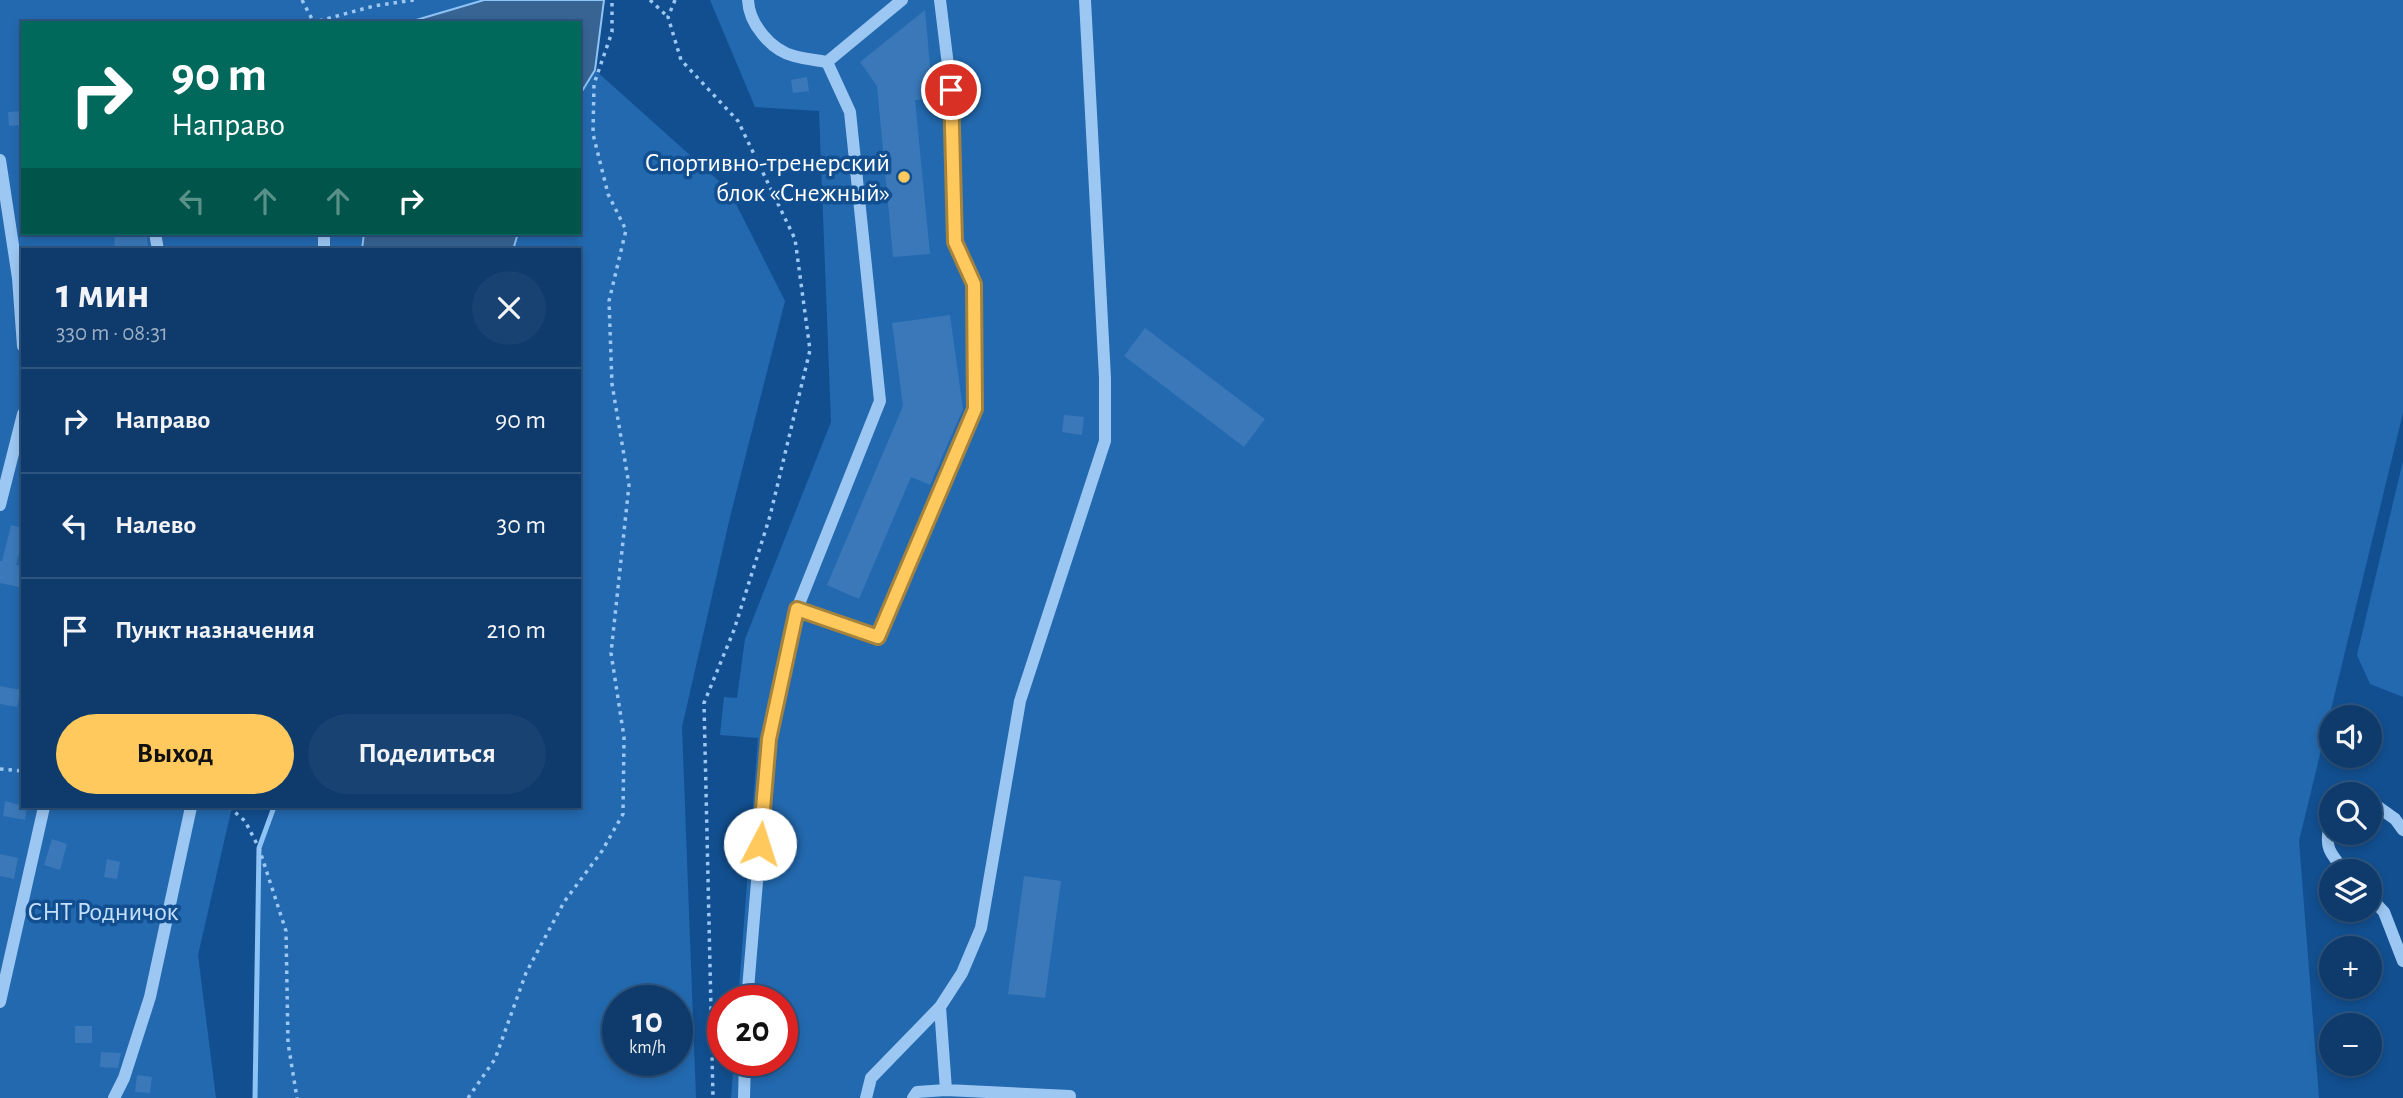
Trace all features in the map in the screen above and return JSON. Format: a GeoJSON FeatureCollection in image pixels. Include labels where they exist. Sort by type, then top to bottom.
{"type":"FeatureCollection","features":[{"type":"Feature","properties":{"kind":"street"},"geometry":{"type":"LineString","coordinates":[[748,0],[755,26],[774,46],[792,56],[827,62],[902,0]]}},
{"type":"Feature","properties":{"kind":"street"},"geometry":{"type":"LineString","coordinates":[[797,609],[878,637],[975,409],[974,284],[955,242],[951,90],[940,0]]}},
{"type":"Feature","properties":{"kind":"street"},"geometry":{"type":"LineString","coordinates":[[866,1098],[871,1078],[940,1007],[962,973],[981,928],[1020,701],[1104,441],[1105,379],[1085,0]]}},
{"type":"Feature","properties":{"kind":"street"},"geometry":{"type":"LineString","coordinates":[[748,985],[769,739],[797,609],[880,401],[850,113],[827,62]]}},
{"type":"Feature","properties":{"kind":"street"},"geometry":{"type":"LineString","coordinates":[[0,160],[18,278],[21,319]]}},
{"type":"Feature","properties":{"kind":"street"},"geometry":{"type":"LineString","coordinates":[[0,505],[21,422]]}},
{"type":"Feature","properties":{"kind":"street"},"geometry":{"type":"LineString","coordinates":[[0,1002],[44,808]]}},
{"type":"Feature","properties":{"kind":"street"},"geometry":{"type":"LineString","coordinates":[[114,1098],[124,1078],[150,997],[191,808]]}},
{"type":"Feature","properties":{"kind":"street"},"geometry":{"type":"LineString","coordinates":[[2382,810],[2395,819],[2403,830]]}},
{"type":"Feature","properties":{"kind":"street"},"geometry":{"type":"LineString","coordinates":[[2382,910],[2403,961]]}},
{"type":"Feature","properties":{"kind":"street"},"geometry":{"type":"LineString","coordinates":[[940,1007],[946,1090]]}},
{"type":"Feature","properties":{"kind":"street"},"geometry":{"type":"LineString","coordinates":[[744,1098],[745,1076]]}},
{"type":"Feature","properties":{"kind":"street"},"geometry":{"type":"LineString","coordinates":[[914,1098],[916,1092],[946,1090],[1070,1096]]}},
{"type":"Feature","properties":{"kind":"path"},"geometry":{"type":"LineString","coordinates":[[302,0],[312,21]]}},
{"type":"Feature","properties":{"kind":"path"},"geometry":{"type":"LineString","coordinates":[[373,0],[374,6]]}},
{"type":"Feature","properties":{"kind":"path"},"geometry":{"type":"LineString","coordinates":[[316,21],[374,6],[414,0]]}},
{"type":"Feature","properties":{"kind":"path"},"geometry":{"type":"LineString","coordinates":[[468,1098],[495,1059],[526,972],[564,902],[602,851],[623,814],[624,737],[611,653],[629,485],[612,384],[609,301],[626,230],[608,194],[593,134],[594,84],[612,32],[612,0]]}},
{"type":"Feature","properties":{"kind":"path"},"geometry":{"type":"LineString","coordinates":[[650,0],[668,17],[681,60],[738,121],[795,239],[810,350],[770,516],[734,631],[704,703],[713,1098]]}},
{"type":"Feature","properties":{"kind":"path"},"geometry":{"type":"LineString","coordinates":[[668,17],[675,0]]}},
{"type":"Feature","properties":{"kind":"path"},"geometry":{"type":"LineString","coordinates":[[0,769],[21,771]]}},
{"type":"Feature","properties":{"kind":"path"},"geometry":{"type":"LineString","coordinates":[[230,808],[245,821],[259,848],[286,931],[288,1043],[297,1098]]}},
{"type":"Feature","properties":{"kind":"green space","name":"СНТ Родничок"},"geometry":{"type":"Polygon","coordinates":[[[0,0],[484,0],[413,21],[21,21],[21,235],[364,235],[362,248],[21,248],[21,808],[232,808],[198,955],[216,1098],[0,1098],[0,0]]]}},
{"type":"Feature","properties":{"kind":"green space"},"geometry":{"type":"Polygon","coordinates":[[[710,0],[2403,0],[2403,413],[2332,705],[2319,705],[2319,759],[2299,841],[2319,1098],[731,1098],[733,1076],[798,1076],[798,985],[739,985],[758,738],[720,735],[724,697],[737,698],[745,639],[831,422],[819,111],[755,107],[710,0]]]}},
{"type":"Feature","properties":{"kind":"green space"},"geometry":{"type":"Polygon","coordinates":[[[595,70],[729,190],[785,301],[730,517],[682,727],[692,985],[602,985],[602,1076],[693,1076],[693,1018],[696,1098],[255,1098],[259,848],[274,808],[581,808],[581,248],[514,248],[517,235],[581,235],[581,93],[595,70]]]}},
{"type":"Feature","properties":{"kind":"green space"},"geometry":{"type":"Polygon","coordinates":[[[2403,461],[2403,697],[2370,684],[2357,655],[2403,461]]]}},
{"type":"Feature","properties":{"kind":"shaded area"},"geometry":{"type":"Polygon","coordinates":[[[484,0],[604,0],[595,70],[581,93],[581,21],[413,21],[484,0]]]}},
{"type":"Feature","properties":{"kind":"shaded area"},"geometry":{"type":"Polygon","coordinates":[[[364,235],[517,235],[514,248],[362,248],[364,235]]]}},
{"type":"Feature","properties":{"kind":"building","name":"Спортивно-тренерский блок «Снежный»"},"geometry":{"type":"Polygon","coordinates":[[[925,10],[933,99],[915,100],[930,254],[893,257],[877,86],[860,62],[925,10]]]}},
{"type":"Feature","properties":{"kind":"building"},"geometry":{"type":"Polygon","coordinates":[[[807,77],[809,91],[793,93],[791,80],[807,77]]]}},
{"type":"Feature","properties":{"kind":"building"},"geometry":{"type":"Polygon","coordinates":[[[21,111],[21,125],[9,126],[8,112],[21,111]]]}},
{"type":"Feature","properties":{"kind":"building"},"geometry":{"type":"Polygon","coordinates":[[[115,235],[147,235],[148,248],[114,248],[115,235]]]}},
{"type":"Feature","properties":{"kind":"building"},"geometry":{"type":"Polygon","coordinates":[[[950,315],[963,409],[930,485],[911,477],[859,599],[827,585],[903,406],[892,323],[950,315]]]}},
{"type":"Feature","properties":{"kind":"building"},"geometry":{"type":"Polygon","coordinates":[[[1145,328],[1265,419],[1244,447],[1124,356],[1145,328]]]}},
{"type":"Feature","properties":{"kind":"building"},"geometry":{"type":"Polygon","coordinates":[[[1064,415],[1084,417],[1082,435],[1062,432],[1064,415]]]}},
{"type":"Feature","properties":{"kind":"building"},"geometry":{"type":"Polygon","coordinates":[[[11,525],[21,528],[21,546],[16,565],[21,566],[19,587],[0,583],[2,561],[11,525]]]}},
{"type":"Feature","properties":{"kind":"building"},"geometry":{"type":"Polygon","coordinates":[[[0,686],[21,690],[17,707],[0,704],[0,686]]]}},
{"type":"Feature","properties":{"kind":"building"},"geometry":{"type":"Polygon","coordinates":[[[5,801],[27,808],[25,820],[3,816],[5,801]]]}},
{"type":"Feature","properties":{"kind":"building"},"geometry":{"type":"Polygon","coordinates":[[[52,839],[67,844],[60,870],[44,865],[52,839]]]}},
{"type":"Feature","properties":{"kind":"building"},"geometry":{"type":"Polygon","coordinates":[[[0,854],[18,858],[14,879],[0,876],[0,854]]]}},
{"type":"Feature","properties":{"kind":"building"},"geometry":{"type":"Polygon","coordinates":[[[107,859],[120,862],[117,879],[104,877],[107,859]]]}},
{"type":"Feature","properties":{"kind":"building"},"geometry":{"type":"Polygon","coordinates":[[[1024,876],[1061,881],[1045,998],[1008,994],[1024,876]]]}},
{"type":"Feature","properties":{"kind":"building"},"geometry":{"type":"Polygon","coordinates":[[[75,1026],[92,1026],[92,1043],[75,1043],[75,1026]]]}},
{"type":"Feature","properties":{"kind":"building"},"geometry":{"type":"Polygon","coordinates":[[[101,1052],[121,1053],[118,1068],[100,1067],[101,1052]]]}},
{"type":"Feature","properties":{"kind":"building"},"geometry":{"type":"Polygon","coordinates":[[[137,1075],[152,1077],[150,1093],[135,1092],[137,1075]]]}},
{"type":"Feature","properties":{"kind":"waterway"},"geometry":{"type":"LineString","coordinates":[[255,1098],[259,848],[274,808]]}},
{"type":"Feature","properties":{"kind":"place","name":"Спортивно-тренерский блок «Снежный»"},"geometry":{"type":"Point","coordinates":[904,177]}},
{"type":"Feature","properties":{"kind":"route"},"geometry":{"type":"LineString","coordinates":[[760,844],[769,739],[797,609],[878,637],[975,409],[974,284],[955,242],[951,90]]}}]}
